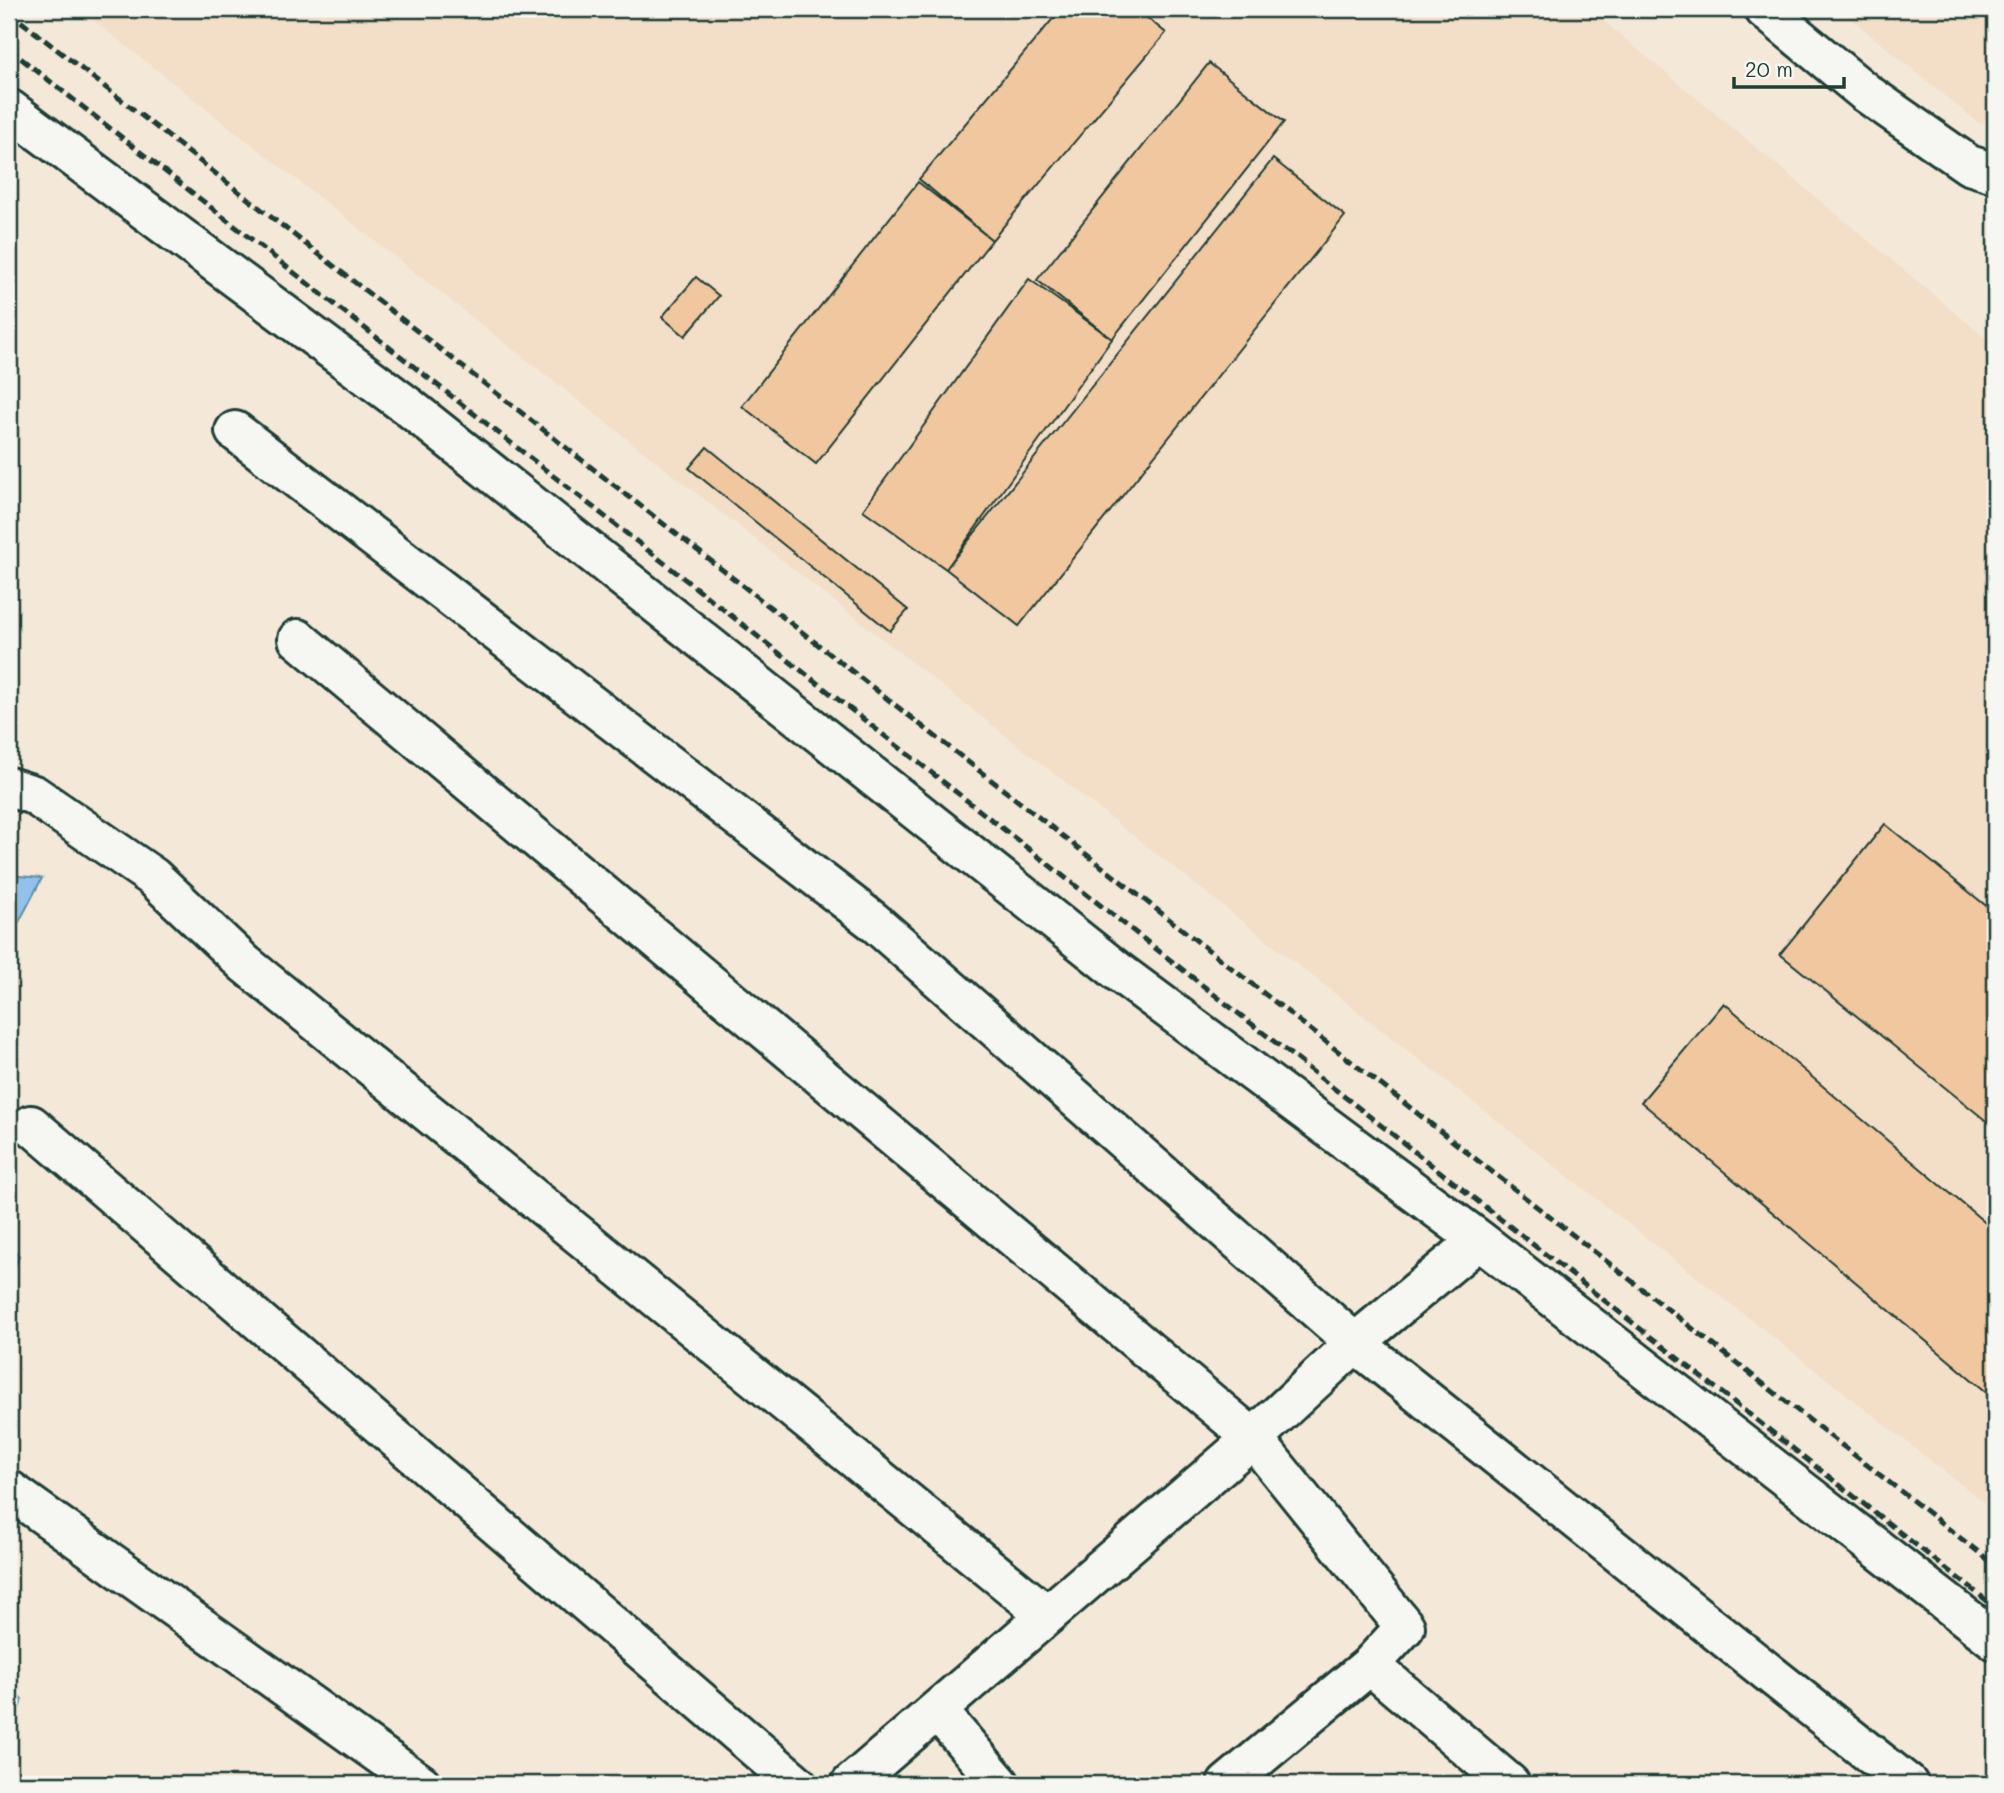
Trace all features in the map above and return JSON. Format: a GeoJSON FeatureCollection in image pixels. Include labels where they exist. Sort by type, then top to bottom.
{"type":"FeatureCollection","features":[{"type":"Feature","properties":{"kind":"street"},"geometry":{"type":"LineString","coordinates":[[1764,9],[1866,93],[1969,165],[1995,173]]}},
{"type":"Feature","properties":{"kind":"street"},"geometry":{"type":"LineString","coordinates":[[9,109],[410,408],[1120,973],[1479,1240],[1995,1640]]}},
{"type":"Feature","properties":{"kind":"street"},"geometry":{"type":"LineString","coordinates":[[235,431],[873,921],[1355,1343],[1908,1784]]}},
{"type":"Feature","properties":{"kind":"street"},"geometry":{"type":"LineString","coordinates":[[298,639],[1253,1438],[1405,1627],[1370,1665],[1227,1784]]}},
{"type":"Feature","properties":{"kind":"street"},"geometry":{"type":"LineString","coordinates":[[9,787],[34,794],[153,877],[246,964],[1047,1615]]}},
{"type":"Feature","properties":{"kind":"street"},"geometry":{"type":"LineString","coordinates":[[31,1125],[797,1784]]}},
{"type":"Feature","properties":{"kind":"street"},"geometry":{"type":"LineString","coordinates":[[851,1784],[1253,1438],[1355,1343],[1479,1240]]}},
{"type":"Feature","properties":{"kind":"street"},"geometry":{"type":"LineString","coordinates":[[9,1490],[421,1784]]}},
{"type":"Feature","properties":{"kind":"street"},"geometry":{"type":"LineString","coordinates":[[1370,1665],[1510,1784]]}},
{"type":"Feature","properties":{"kind":"street"},"geometry":{"type":"LineString","coordinates":[[938,1711],[1000,1784]]}},
{"type":"Feature","properties":{"kind":"shaded area"},"geometry":{"type":"Polygon","coordinates":[[[79,9],[1589,9],[1988,340],[1995,333],[1995,1511],[79,9]]]}},
{"type":"Feature","properties":{"kind":"shaded area"},"geometry":{"type":"Polygon","coordinates":[[[1839,9],[1995,9],[1995,107],[1981,125],[1839,9]]]}},
{"type":"Feature","properties":{"kind":"water"},"geometry":{"type":"Polygon","coordinates":[[[9,875],[42,878],[9,941],[9,875]]]}},
{"type":"Feature","properties":{"kind":"water"},"geometry":{"type":"Polygon","coordinates":[[[9,1243],[19,1256],[9,1284],[9,1243]]]}},
{"type":"Feature","properties":{"kind":"water"},"geometry":{"type":"Polygon","coordinates":[[[9,1687],[22,1699],[11,1736],[9,1736],[9,1687]]]}},
{"type":"Feature","properties":{"kind":"building"},"geometry":{"type":"Polygon","coordinates":[[[1061,9],[1136,9],[1166,33],[992,240],[919,179],[1061,9]]]}},
{"type":"Feature","properties":{"kind":"building"},"geometry":{"type":"Polygon","coordinates":[[[1209,63],[1284,122],[1112,339],[1037,280],[1209,63]]]}},
{"type":"Feature","properties":{"kind":"building"},"geometry":{"type":"Polygon","coordinates":[[[1273,159],[1345,216],[1019,626],[946,569],[1273,159]]]}},
{"type":"Feature","properties":{"kind":"building"},"geometry":{"type":"Polygon","coordinates":[[[918,182],[992,240],[816,464],[742,406],[918,182]]]}},
{"type":"Feature","properties":{"kind":"building"},"geometry":{"type":"Polygon","coordinates":[[[696,277],[719,296],[685,336],[662,317],[696,277]]]}},
{"type":"Feature","properties":{"kind":"building"},"geometry":{"type":"Polygon","coordinates":[[[1029,279],[1112,339],[946,569],[863,510],[1029,279]]]}},
{"type":"Feature","properties":{"kind":"building"},"geometry":{"type":"Polygon","coordinates":[[[707,447],[908,610],[890,631],[689,468],[707,447]]]}},
{"type":"Feature","properties":{"kind":"building"},"geometry":{"type":"Polygon","coordinates":[[[1885,824],[1995,913],[1995,1128],[1780,954],[1885,824]]]}},
{"type":"Feature","properties":{"kind":"building"},"geometry":{"type":"Polygon","coordinates":[[[1724,1003],[1995,1231],[1995,1399],[1641,1102],[1724,1003]]]}},
{"type":"Feature","properties":{"kind":"railway"},"geometry":{"type":"LineString","coordinates":[[9,12],[1995,1565]]}},
{"type":"Feature","properties":{"kind":"railway"},"geometry":{"type":"LineString","coordinates":[[9,49],[1995,1607]]}}]}
